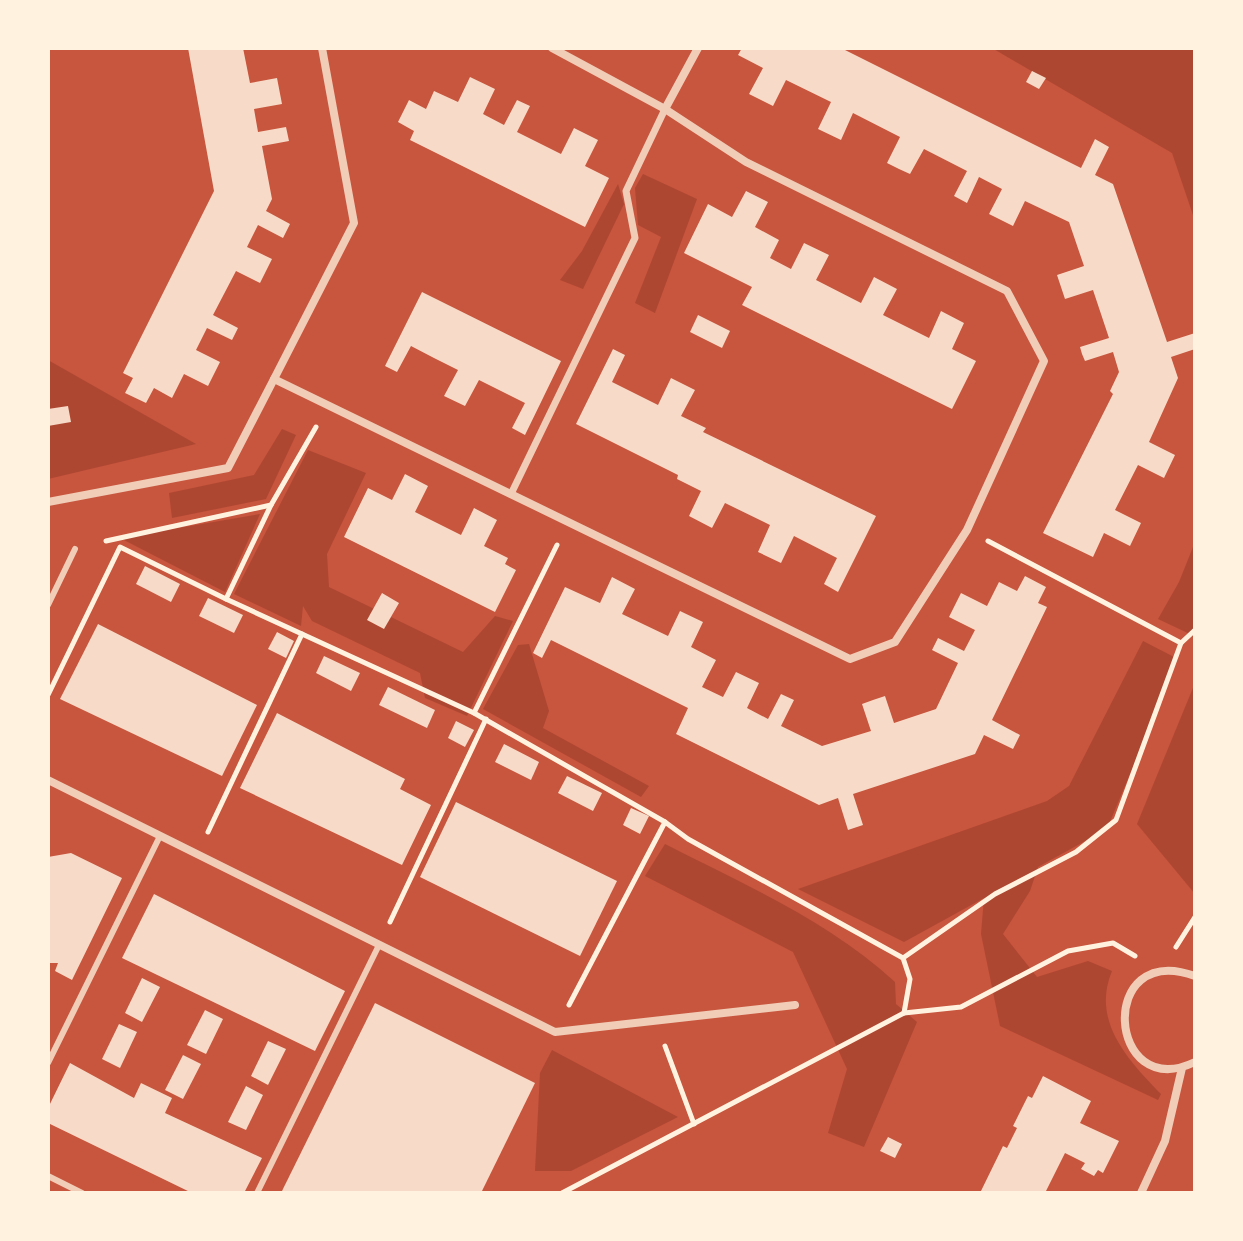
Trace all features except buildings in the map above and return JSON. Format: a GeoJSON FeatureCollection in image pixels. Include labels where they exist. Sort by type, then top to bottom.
{"type":"FeatureCollection","features":[{"type":"Feature","properties":{"kind":"street"},"geometry":{"type":"LineString","coordinates":[[48,502],[228,468],[354,223],[322,48]]}},
{"type":"Feature","properties":{"kind":"street"},"geometry":{"type":"LineString","coordinates":[[274,379],[850,659],[895,642],[967,530],[1044,361],[1007,291],[746,162],[665,109],[552,48]]}},
{"type":"Feature","properties":{"kind":"street"},"geometry":{"type":"LineString","coordinates":[[511,494],[635,238],[626,191],[698,48]]}},
{"type":"Feature","properties":{"kind":"street"},"geometry":{"type":"LineString","coordinates":[[48,780],[555,1032],[795,1005]]}},
{"type":"Feature","properties":{"kind":"street"},"geometry":{"type":"LineString","coordinates":[[1195,976],[1180,970],[1161,971],[1138,983],[1124,1005],[1123,1031],[1135,1053],[1157,1067],[1182,1068],[1195,1062]]}},
{"type":"Feature","properties":{"kind":"street"},"geometry":{"type":"LineString","coordinates":[[1141,1193],[1165,1141],[1182,1068]]}},
{"type":"Feature","properties":{"kind":"lane"},"geometry":{"type":"LineString","coordinates":[[48,605],[75,549]]}},
{"type":"Feature","properties":{"kind":"lane"},"geometry":{"type":"LineString","coordinates":[[48,1063],[160,836]]}},
{"type":"Feature","properties":{"kind":"lane"},"geometry":{"type":"LineString","coordinates":[[257,1193],[379,945]]}},
{"type":"Feature","properties":{"kind":"lane"},"geometry":{"type":"LineString","coordinates":[[48,1176],[82,1193]]}},
{"type":"Feature","properties":{"kind":"path"},"geometry":{"type":"LineString","coordinates":[[226,599],[271,505]]}},
{"type":"Feature","properties":{"kind":"path"},"geometry":{"type":"LineString","coordinates":[[474,713],[568,522]]}},
{"type":"Feature","properties":{"kind":"path"},"geometry":{"type":"LineString","coordinates":[[967,530],[1181,643]]}},
{"type":"Feature","properties":{"kind":"path"},"geometry":{"type":"LineString","coordinates":[[48,695],[120,547],[486,719],[665,822],[688,839],[903,958],[910,979],[904,1013]]}},
{"type":"Feature","properties":{"kind":"path"},"geometry":{"type":"LineString","coordinates":[[903,958],[995,894],[1076,852],[1116,820],[1181,643],[1195,630]]}},
{"type":"Feature","properties":{"kind":"path"},"geometry":{"type":"LineString","coordinates":[[198,855],[302,634]]}},
{"type":"Feature","properties":{"kind":"path"},"geometry":{"type":"LineString","coordinates":[[379,945],[486,719]]}},
{"type":"Feature","properties":{"kind":"path"},"geometry":{"type":"LineString","coordinates":[[555,1032],[665,822]]}},
{"type":"Feature","properties":{"kind":"path"},"geometry":{"type":"LineString","coordinates":[[562,1193],[904,1013],[961,1007],[1068,951],[1113,943],[1161,971],[1195,917]]}},
{"type":"Feature","properties":{"kind":"path"},"geometry":{"type":"LineString","coordinates":[[656,1021],[694,1124]]}},
{"type":"Feature","properties":{"kind":"shaded area"},"geometry":{"type":"Polygon","coordinates":[[[992,48],[1195,48],[1195,221],[1172,153],[992,48]]]}},
{"type":"Feature","properties":{"kind":"shaded area"},"geometry":{"type":"Polygon","coordinates":[[[643,174],[697,199],[655,313],[635,303],[661,237],[638,225],[635,188],[643,174]]]}},
{"type":"Feature","properties":{"kind":"shaded area"},"geometry":{"type":"Polygon","coordinates":[[[618,184],[624,204],[583,289],[560,280],[582,251],[618,184]]]}},
{"type":"Feature","properties":{"kind":"shaded area"},"geometry":{"type":"Polygon","coordinates":[[[48,360],[196,444],[48,479],[48,360]]]}},
{"type":"Feature","properties":{"kind":"shaded area"},"geometry":{"type":"Polygon","coordinates":[[[282,429],[296,435],[266,499],[172,518],[169,493],[254,475],[282,429]]]}},
{"type":"Feature","properties":{"kind":"shaded area"},"geometry":{"type":"Polygon","coordinates":[[[308,450],[366,473],[327,554],[329,587],[463,652],[495,616],[513,621],[467,716],[425,698],[420,673],[312,621],[303,606],[301,626],[234,594],[308,450]]]}},
{"type":"Feature","properties":{"kind":"shaded area"},"geometry":{"type":"Polygon","coordinates":[[[260,514],[225,592],[120,538],[260,514]]]}},
{"type":"Feature","properties":{"kind":"shaded area"},"geometry":{"type":"Polygon","coordinates":[[[1195,542],[1195,632],[1192,635],[1158,619],[1179,582],[1195,542]]]}},
{"type":"Feature","properties":{"kind":"shaded area"},"geometry":{"type":"Polygon","coordinates":[[[1143,641],[1178,659],[1107,829],[1038,867],[1030,891],[1003,934],[1037,977],[1088,961],[1112,971],[1106,1007],[1110,1023],[1125,1053],[1161,1094],[1158,1100],[1000,1026],[981,934],[984,898],[904,942],[798,889],[1047,801],[1069,786],[1143,641]]]}},
{"type":"Feature","properties":{"kind":"shaded area"},"geometry":{"type":"Polygon","coordinates":[[[529,644],[549,711],[543,728],[649,786],[641,797],[483,709],[518,645],[529,644]]]}},
{"type":"Feature","properties":{"kind":"shaded area"},"geometry":{"type":"Polygon","coordinates":[[[1195,683],[1195,894],[1137,824],[1195,683]]]}},
{"type":"Feature","properties":{"kind":"shaded area"},"geometry":{"type":"Polygon","coordinates":[[[665,844],[814,922],[895,982],[896,1004],[917,1022],[864,1147],[828,1133],[847,1069],[793,952],[645,876],[665,844]]]}},
{"type":"Feature","properties":{"kind":"shaded area"},"geometry":{"type":"Polygon","coordinates":[[[552,1050],[678,1117],[571,1171],[535,1171],[540,1073],[552,1050]]]}}]}
